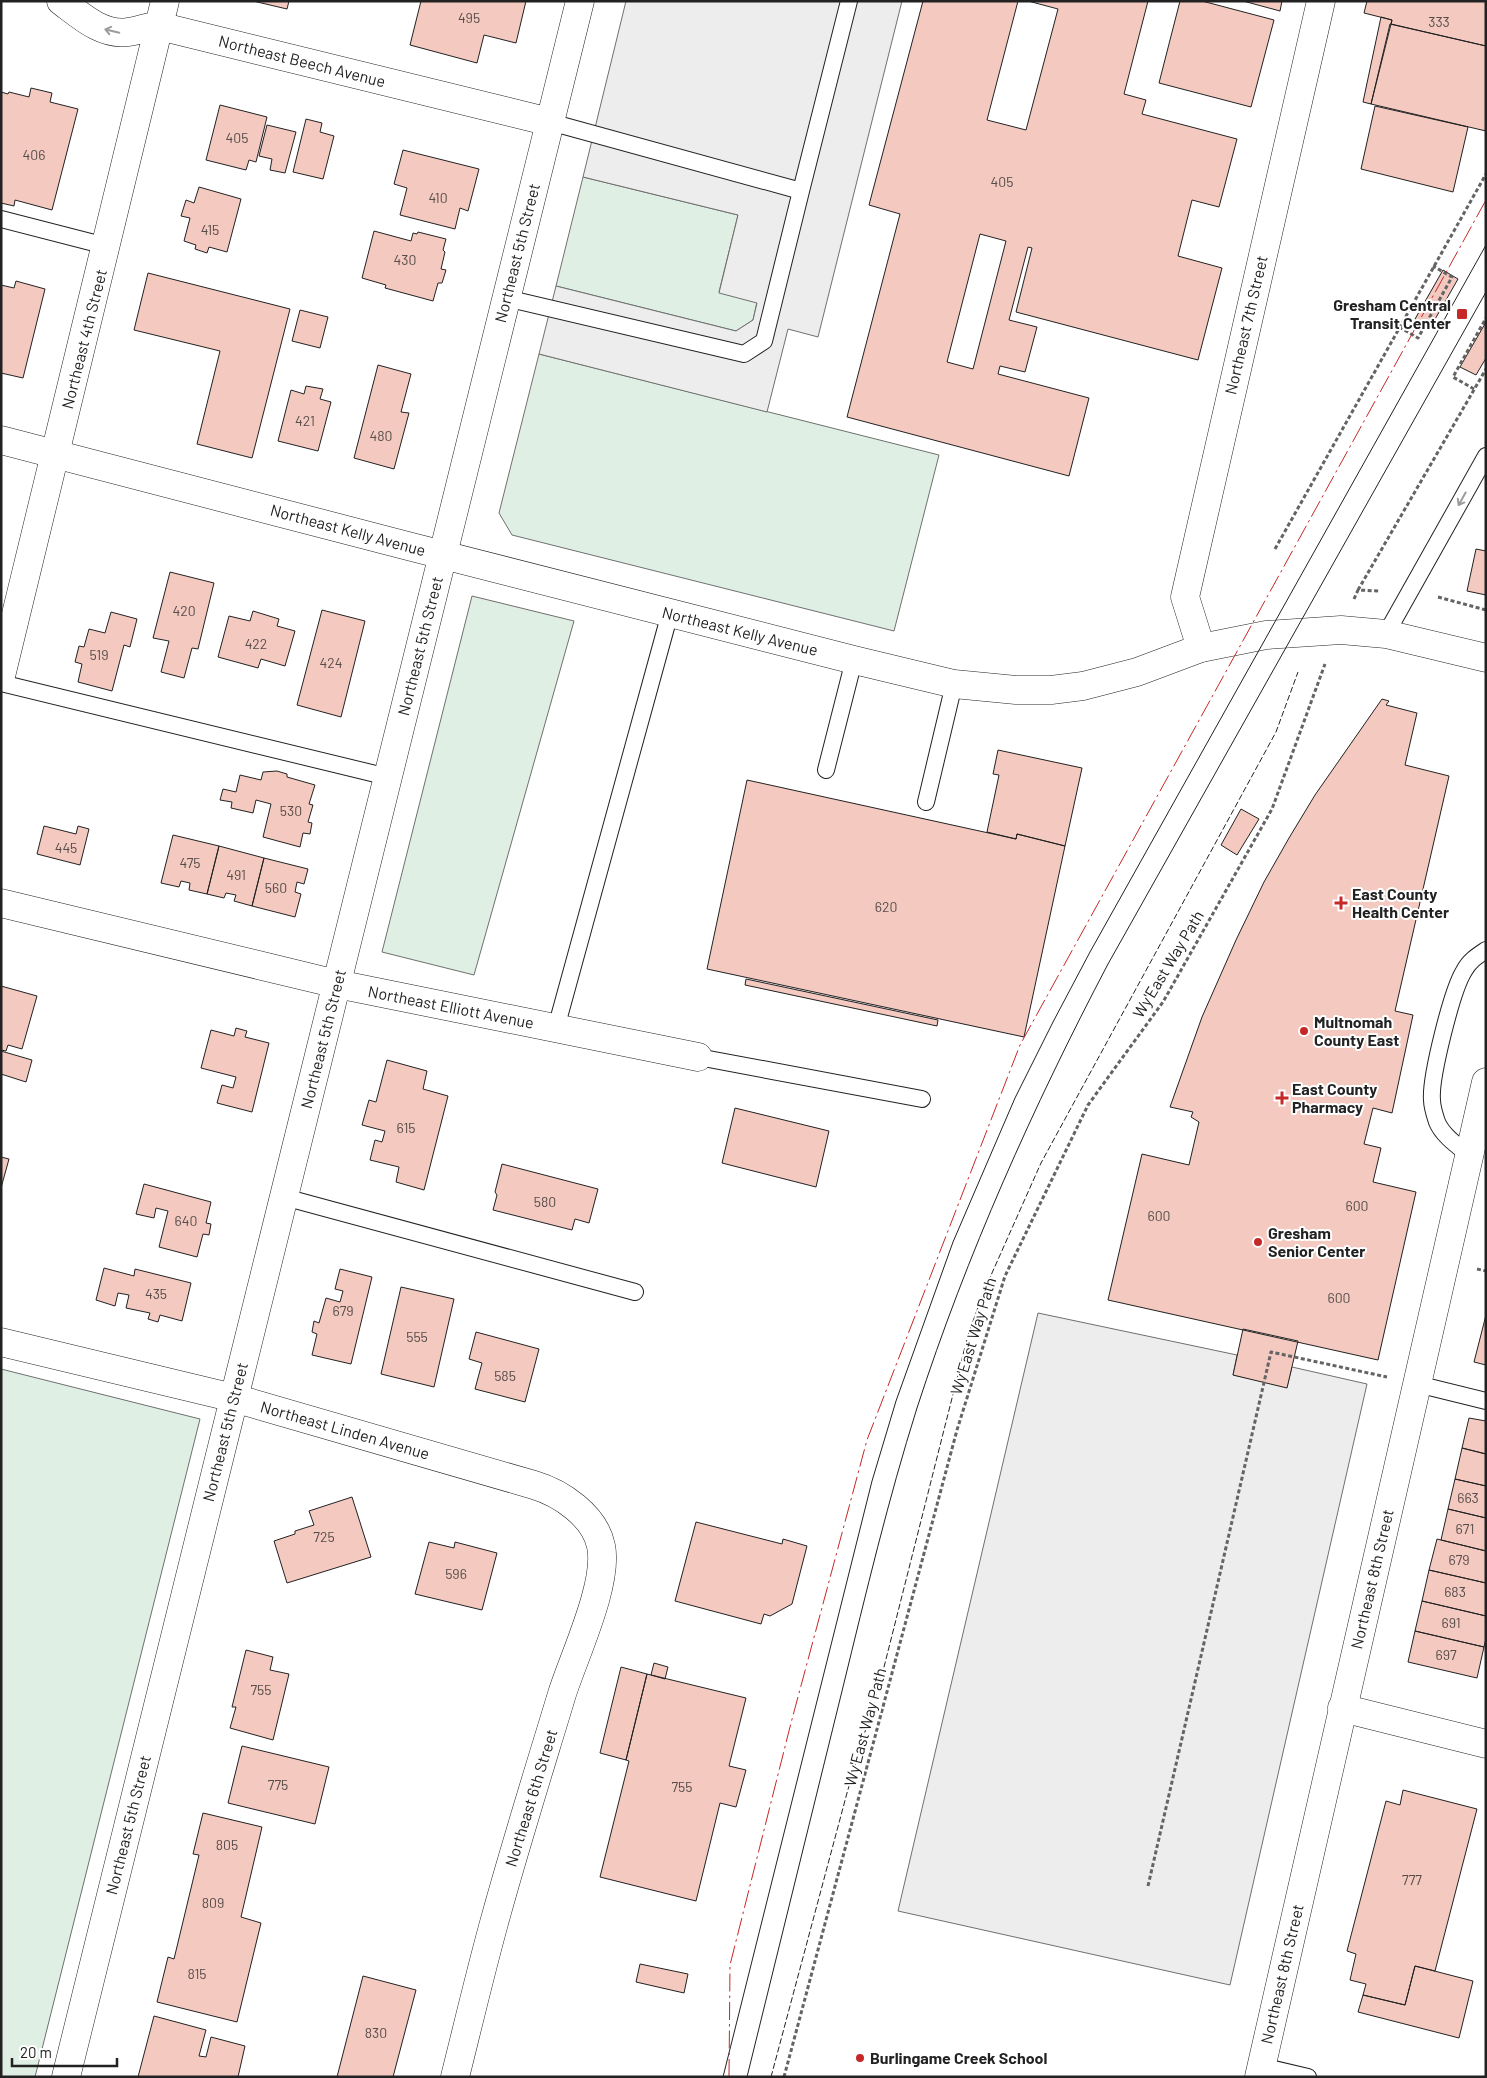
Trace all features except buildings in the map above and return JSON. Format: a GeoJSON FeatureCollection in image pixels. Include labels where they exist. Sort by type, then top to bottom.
{"type":"FeatureCollection","features":[{"type":"Feature","properties":{"kind":"street","name":"Northeast Beech Avenue"},"geometry":{"type":"LineString","coordinates":[[61,1],[94,24],[108,31],[128,32],[151,26],[162,14],[550,122]]}},
{"type":"Feature","properties":{"kind":"street","name":"Northeast 5th Street"},"geometry":{"type":"LineString","coordinates":[[66,2077],[580,1]]}},
{"type":"Feature","properties":{"kind":"street","name":"Northeast 7th Street"},"geometry":{"type":"LineString","coordinates":[[1201,648],[1185,597],[1321,1]]}},
{"type":"Feature","properties":{"kind":"street","name":"Northeast 4th Street"},"geometry":{"type":"LineString","coordinates":[[1,676],[162,14]]}},
{"type":"Feature","properties":{"kind":"street","name":"Northeast Kelly Avenue"},"geometry":{"type":"LineString","coordinates":[[1,440],[443,555],[954,684],[1016,690],[1051,690],[1083,686],[1137,672],[1201,648],[1266,635],[1341,630],[1386,634],[1486,658]]}},
{"type":"Feature","properties":{"kind":"street","name":"Northeast Elliott Avenue"},"geometry":{"type":"LineString","coordinates":[[1,902],[337,984],[698,1057]]}},
{"type":"Feature","properties":{"kind":"street","name":"Northeast 8th Street"},"geometry":{"type":"LineString","coordinates":[[1260,2071],[1417,1384],[1476,1141],[1485,1090]]}},
{"type":"Feature","properties":{"kind":"street","name":"Northeast Linden Avenue"},"geometry":{"type":"LineString","coordinates":[[1,1342],[234,1398],[549,1489],[578,1510],[590,1523]]}},
{"type":"Feature","properties":{"kind":"street","name":"Northeast 6th Street"},"geometry":{"type":"LineString","coordinates":[[455,2077],[494,1923],[569,1671],[599,1588],[602,1568],[601,1545],[590,1523]]}},
{"type":"Feature","properties":{"kind":"street"},"geometry":{"type":"LineString","coordinates":[[1342,1708],[1486,1744]]}},
{"type":"Feature","properties":{"kind":"lane"},"geometry":{"type":"LineString","coordinates":[[506,298],[744,354],[764,341],[848,1]]}},
{"type":"Feature","properties":{"kind":"lane"},"geometry":{"type":"LineString","coordinates":[[550,122],[801,191]]}},
{"type":"Feature","properties":{"kind":"lane"},"geometry":{"type":"LineString","coordinates":[[1,220],[106,246]]}},
{"type":"Feature","properties":{"kind":"lane"},"geometry":{"type":"LineString","coordinates":[[1386,634],[1486,456]]}},
{"type":"Feature","properties":{"kind":"lane"},"geometry":{"type":"LineString","coordinates":[[556,1028],[670,613]]}},
{"type":"Feature","properties":{"kind":"lane"},"geometry":{"type":"LineString","coordinates":[[826,770],[854,660]]}},
{"type":"Feature","properties":{"kind":"lane"},"geometry":{"type":"LineString","coordinates":[[1,683],[388,777]]}},
{"type":"Feature","properties":{"kind":"lane"},"geometry":{"type":"LineString","coordinates":[[926,802],[954,684]]}},
{"type":"Feature","properties":{"kind":"lane"},"geometry":{"type":"LineString","coordinates":[[1476,1141],[1447,1136],[1437,1122],[1432,1099],[1435,1074],[1450,1007],[1464,971],[1473,958],[1486,950]]}},
{"type":"Feature","properties":{"kind":"lane"},"geometry":{"type":"LineString","coordinates":[[698,1057],[922,1099]]}},
{"type":"Feature","properties":{"kind":"lane"},"geometry":{"type":"LineString","coordinates":[[284,1197],[635,1292]]}},
{"type":"Feature","properties":{"kind":"lane"},"geometry":{"type":"LineString","coordinates":[[1417,1384],[1486,1401]]}},
{"type":"Feature","properties":{"kind":"lane"},"geometry":{"type":"LineString","coordinates":[[1260,2071],[1308,2077]]}},
{"type":"Feature","properties":{"kind":"path"},"geometry":{"type":"LineString","coordinates":[[1275,549],[1398,327],[1486,174]]}},
{"type":"Feature","properties":{"kind":"path"},"geometry":{"type":"LineString","coordinates":[[1398,327],[1418,338],[1452,277],[1433,266]]}},
{"type":"Feature","properties":{"kind":"path"},"geometry":{"type":"LineString","coordinates":[[1474,389],[1453,377],[1486,318]]}},
{"type":"Feature","properties":{"kind":"path"},"geometry":{"type":"LineString","coordinates":[[1358,590],[1486,369]]}},
{"type":"Feature","properties":{"kind":"path","name":"Wy'East Way Path"},"geometry":{"type":"LineString","coordinates":[[784,2077],[957,1430],[1005,1276],[1088,1105],[1164,1002],[1272,810],[1326,661]]}},
{"type":"Feature","properties":{"kind":"path"},"geometry":{"type":"LineString","coordinates":[[1148,1886],[1271,1352],[1417,1384]]}},
{"type":"Feature","properties":{"kind":"green space"},"geometry":{"type":"Polygon","coordinates":[[[583,177],[738,215],[719,292],[757,302],[753,320],[736,331],[556,286],[583,177]]]}},
{"type":"Feature","properties":{"kind":"green space"},"geometry":{"type":"Polygon","coordinates":[[[539,354],[939,455],[894,631],[512,535],[499,513],[539,354]]]}},
{"type":"Feature","properties":{"kind":"green space"},"geometry":{"type":"Polygon","coordinates":[[[472,596],[574,621],[474,975],[382,952],[472,596]]]}},
{"type":"Feature","properties":{"kind":"green space"},"geometry":{"type":"Polygon","coordinates":[[[1,1369],[200,1419],[35,2077],[1,2077],[1,1369]]]}},
{"type":"Feature","properties":{"kind":"shaded area"},"geometry":{"type":"Polygon","coordinates":[[[626,1],[902,1],[818,337],[788,329],[767,412],[539,354],[556,286],[736,331],[753,320],[757,303],[719,293],[738,215],[583,177],[626,1]]]}},
{"type":"Feature","properties":{"kind":"shaded area"},"geometry":{"type":"Polygon","coordinates":[[[1038,1313],[1237,1355],[1233,1375],[1287,1387],[1292,1367],[1367,1384],[1230,1985],[898,1911],[1038,1313]]]}},
{"type":"Feature","properties":{"kind":"tram line"},"geometry":{"type":"LineString","coordinates":[[723,2077],[872,1481],[896,1401],[953,1242],[1015,1098],[1090,952],[1486,245]]}},
{"type":"Feature","properties":{"kind":"tram line"},"geometry":{"type":"LineString","coordinates":[[747,2077],[896,1477],[936,1351],[1003,1182],[1080,1018],[1108,964],[1486,292]]}},
{"type":"Feature","properties":{"kind":"fence"},"geometry":{"type":"LineString","coordinates":[[771,2077],[847,1793],[884,1667],[968,1335],[984,1291],[1041,1163],[1276,732],[1298,672]]}},
{"type":"Feature","properties":{"kind":"power"},"geometry":{"type":"LineString","coordinates":[[729,2077],[730,1965],[791,1723],[867,1440],[1020,1045],[1486,200]]}},
{"type":"Feature","properties":{"kind":"place","name":"Gresham Central Transit Center"},"geometry":{"type":"Point","coordinates":[1462,314]}},
{"type":"Feature","properties":{"kind":"place","name":"East County Health Center"},"geometry":{"type":"Point","coordinates":[1341,903]}},
{"type":"Feature","properties":{"kind":"place","name":"Multnomah County East"},"geometry":{"type":"Point","coordinates":[1304,1031]}},
{"type":"Feature","properties":{"kind":"place","name":"East County Pharmacy"},"geometry":{"type":"Point","coordinates":[1282,1098]}},
{"type":"Feature","properties":{"kind":"place","name":"Gresham Senior Center"},"geometry":{"type":"Point","coordinates":[1258,1242]}},
{"type":"Feature","properties":{"kind":"place","name":"Burlingame Creek School"},"geometry":{"type":"Point","coordinates":[860,2058]}}]}
